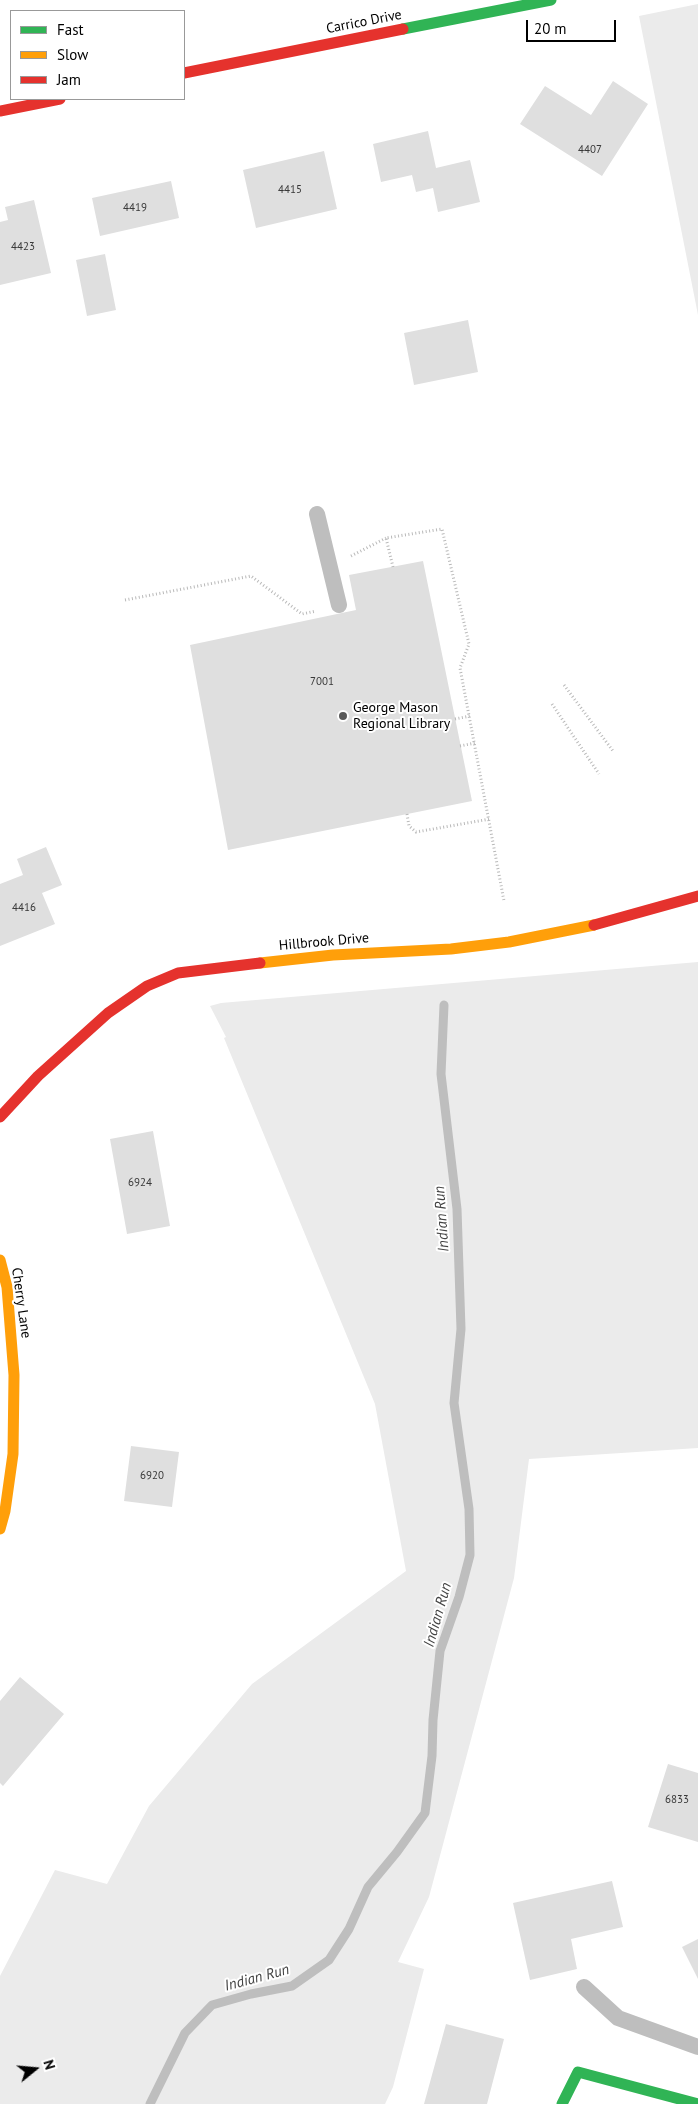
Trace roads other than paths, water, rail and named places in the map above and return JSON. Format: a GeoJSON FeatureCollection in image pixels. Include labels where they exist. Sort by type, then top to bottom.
{"type":"FeatureCollection","features":[{"type":"Feature","properties":{"kind":"street","name":"Carrico Drive"},"geometry":{"type":"LineString","coordinates":[[185,73],[551,0]]}},
{"type":"Feature","properties":{"kind":"street"},"geometry":{"type":"LineString","coordinates":[[0,111],[55,100]]}},
{"type":"Feature","properties":{"kind":"street","name":"Hillbrook Drive"},"geometry":{"type":"LineString","coordinates":[[0,1117],[38,1076],[108,1012],[147,986],[178,974],[198,969],[324,956],[451,949],[509,942],[590,926],[698,896]]}},
{"type":"Feature","properties":{"kind":"street","name":"Cherry Lane"},"geometry":{"type":"LineString","coordinates":[[0,1260],[10,1316],[14,1376],[13,1454],[5,1510],[0,1529]]}},
{"type":"Feature","properties":{"kind":"street"},"geometry":{"type":"LineString","coordinates":[[562,2104],[578,2072],[698,2104]]}},
{"type":"Feature","properties":{"kind":"lane"},"geometry":{"type":"LineString","coordinates":[[317,514],[339,605]]}},
{"type":"Feature","properties":{"kind":"lane"},"geometry":{"type":"LineString","coordinates":[[584,1987],[618,2018],[698,2047]]}},
{"type":"Feature","properties":{"kind":"waterway","name":"Indian Run"},"geometry":{"type":"LineString","coordinates":[[150,2104],[185,2033],[212,2005],[251,1994],[292,1986],[329,1960],[349,1929],[368,1887],[397,1852],[425,1813],[432,1756],[433,1720],[440,1651],[459,1597],[470,1555],[469,1509],[454,1403],[461,1329],[457,1209],[441,1074],[444,1005]]}},
{"type":"Feature","properties":{"kind":"place","name":"George Mason Regional Library"},"geometry":{"type":"Point","coordinates":[343,716]}}]}
